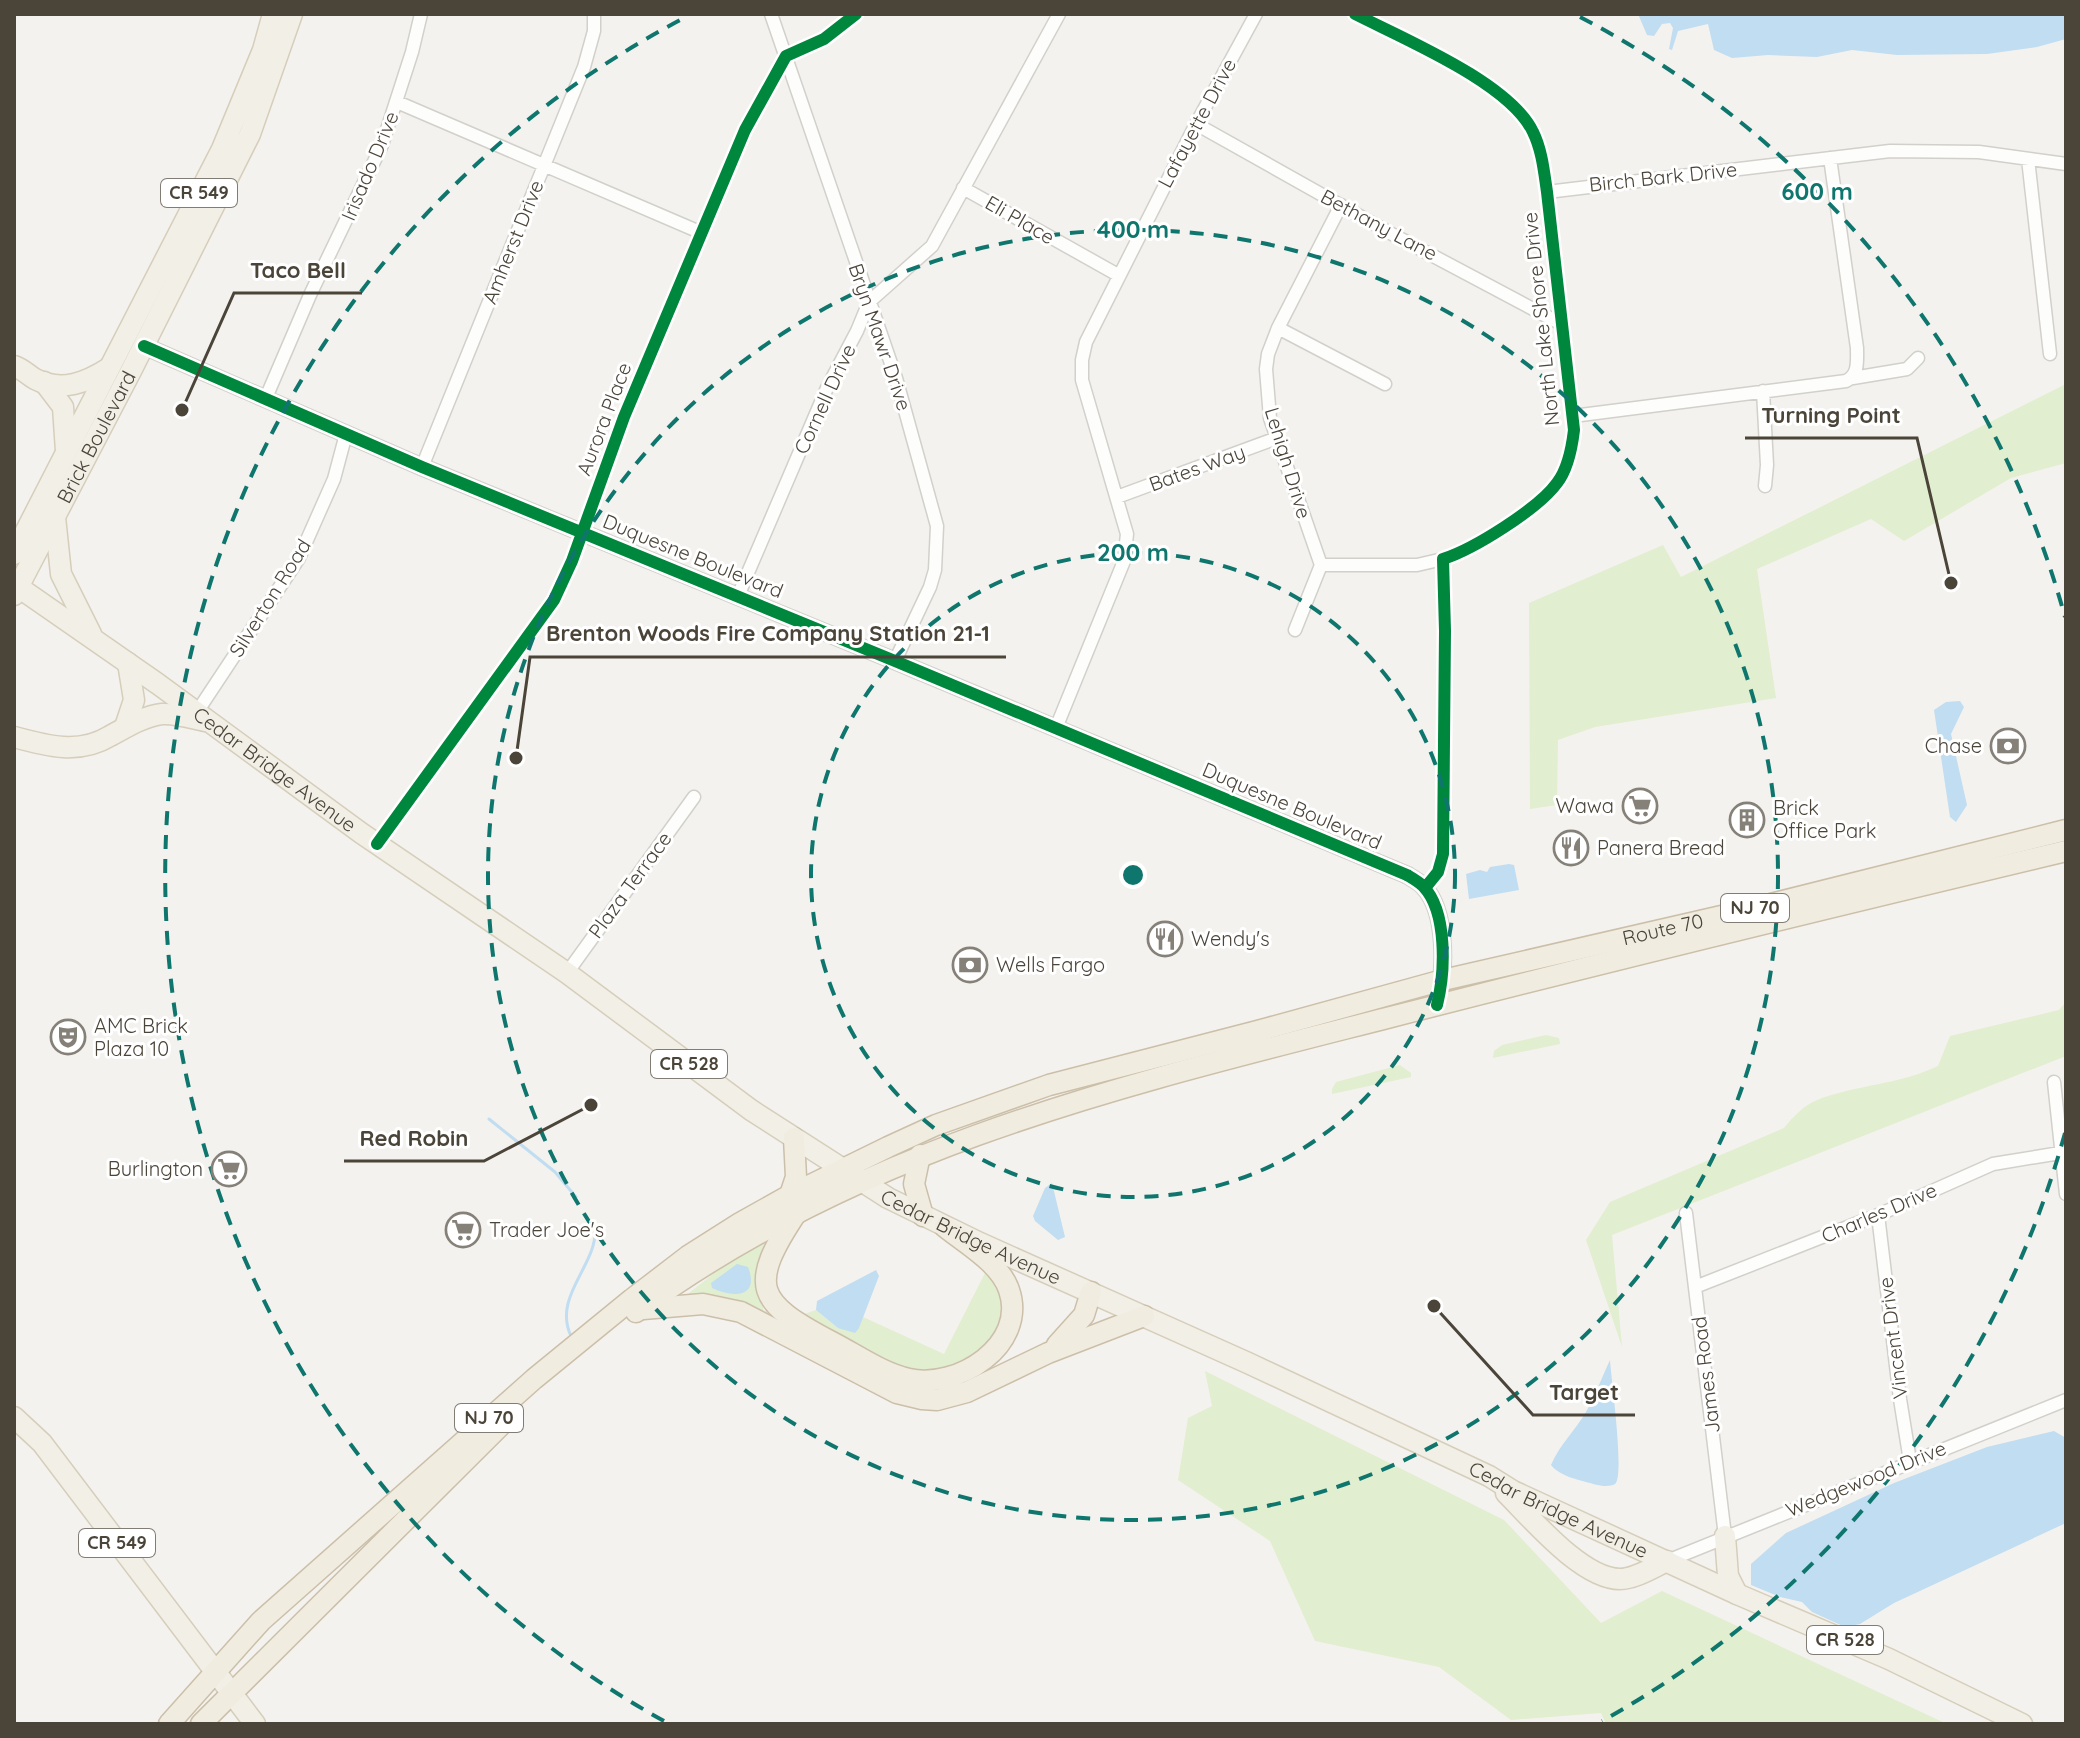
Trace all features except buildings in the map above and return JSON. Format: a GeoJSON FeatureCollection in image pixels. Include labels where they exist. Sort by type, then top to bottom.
{"type":"FeatureCollection","features":[{"type":"Feature","properties":{"kind":"highway","name":"Route 70"},"geometry":{"type":"LineString","coordinates":[[1443,980],[1739,912],[2066,830]]}},
{"type":"Feature","properties":{"kind":"highway","name":"Route 70"},"geometry":{"type":"LineString","coordinates":[[1437,1005],[2066,851]]}},
{"type":"Feature","properties":{"kind":"highway","name":"NJ 70"},"geometry":{"type":"LineString","coordinates":[[201,1724],[518,1408],[639,1309],[843,1169],[936,1125],[1034,1090],[1443,980]]}},
{"type":"Feature","properties":{"kind":"highway","name":"NJ 70"},"geometry":{"type":"LineString","coordinates":[[169,1724],[261,1621],[534,1379],[688,1256],[794,1203],[862,1181],[920,1155],[1030,1115],[1191,1066],[1437,1005]]}},
{"type":"Feature","properties":{"kind":"highway"},"geometry":{"type":"LineString","coordinates":[[794,1138],[794,1203],[768,1262],[766,1278],[777,1308],[792,1320],[876,1366],[911,1380],[932,1381],[973,1367],[990,1355],[1002,1340],[1011,1322],[1013,1306],[1009,1288],[995,1268],[945,1227]]}},
{"type":"Feature","properties":{"kind":"highway"},"geometry":{"type":"LineString","coordinates":[[920,1155],[914,1184],[923,1216]]}},
{"type":"Feature","properties":{"kind":"highway"},"geometry":{"type":"LineString","coordinates":[[1048,1353],[1084,1315],[1091,1292]]}},
{"type":"Feature","properties":{"kind":"highway"},"geometry":{"type":"LineString","coordinates":[[639,1309],[682,1304],[723,1307],[758,1320],[897,1393],[937,1400],[967,1392],[1048,1353],[1144,1316]]}},
{"type":"Feature","properties":{"kind":"main road","name":"Brick Boulevard"},"geometry":{"type":"LineString","coordinates":[[14,554],[222,149],[263,50],[273,14]]}},
{"type":"Feature","properties":{"kind":"main road","name":"Brick Boulevard"},"geometry":{"type":"LineString","coordinates":[[15,588],[144,346],[250,134],[292,14]]}},
{"type":"Feature","properties":{"kind":"main road"},"geometry":{"type":"LineString","coordinates":[[14,366],[28,372],[30,380],[55,394],[63,407],[66,455]]}},
{"type":"Feature","properties":{"kind":"main road"},"geometry":{"type":"LineString","coordinates":[[30,380],[82,384],[112,366]]}},
{"type":"Feature","properties":{"kind":"main road"},"geometry":{"type":"LineString","coordinates":[[55,516],[61,574],[92,638]]}},
{"type":"Feature","properties":{"kind":"main road","name":"Cedar Bridge Avenue"},"geometry":{"type":"LineString","coordinates":[[15,588],[128,663],[377,844],[567,973],[723,1090],[862,1181],[923,1216],[1489,1476],[1513,1491],[1737,1594],[1889,1659],[2022,1724]]}},
{"type":"Feature","properties":{"kind":"main road"},"geometry":{"type":"LineString","coordinates":[[125,727],[134,700],[128,663]]}},
{"type":"Feature","properties":{"kind":"main road"},"geometry":{"type":"LineString","coordinates":[[14,737],[48,746],[73,748],[103,741],[125,727],[160,714],[203,717]]}},
{"type":"Feature","properties":{"kind":"main road","name":"CR 549"},"geometry":{"type":"LineString","coordinates":[[14,1417],[42,1443],[255,1724]]}},
{"type":"Feature","properties":{"kind":"main road"},"geometry":{"type":"LineString","coordinates":[[1489,1476],[1576,1560],[1597,1573],[1621,1579],[1667,1561]]}},
{"type":"Feature","properties":{"kind":"main road"},"geometry":{"type":"LineString","coordinates":[[1725,1536],[1728,1576],[1737,1594]]}},
{"type":"Feature","properties":{"kind":"street","name":"Irisado Drive"},"geometry":{"type":"LineString","coordinates":[[265,400],[310,295],[382,145],[421,14]]}},
{"type":"Feature","properties":{"kind":"street","name":"Amherst Drive"},"geometry":{"type":"LineString","coordinates":[[422,467],[584,67],[594,31],[594,14]]}},
{"type":"Feature","properties":{"kind":"street","name":"Bryn Mawr Drive"},"geometry":{"type":"LineString","coordinates":[[771,14],[896,378],[937,526],[935,570],[930,587],[895,661]]}},
{"type":"Feature","properties":{"kind":"street"},"geometry":{"type":"LineString","coordinates":[[786,56],[824,39],[856,14]]}},
{"type":"Feature","properties":{"kind":"street","name":"Cornell Drive"},"geometry":{"type":"LineString","coordinates":[[738,596],[827,388],[869,302],[932,246],[1059,14]]}},
{"type":"Feature","properties":{"kind":"street","name":"Lafayette Drive"},"geometry":{"type":"LineString","coordinates":[[1056,728],[1124,561],[1127,534],[1086,398],[1082,360],[1086,342],[1196,124],[1256,14]]}},
{"type":"Feature","properties":{"kind":"street","name":"North Lake Shore Drive"},"geometry":{"type":"LineString","coordinates":[[1355,14],[1468,73],[1501,94],[1533,131],[1541,155],[1547,192],[1573,416],[1572,449],[1560,481],[1542,501],[1488,536],[1443,559]]}},
{"type":"Feature","properties":{"kind":"street","name":"Aurora Place"},"geometry":{"type":"LineString","coordinates":[[377,844],[554,600],[624,417],[745,130],[786,56]]}},
{"type":"Feature","properties":{"kind":"street"},"geometry":{"type":"LineString","coordinates":[[397,102],[702,233]]}},
{"type":"Feature","properties":{"kind":"street","name":"Bethany Lane"},"geometry":{"type":"LineString","coordinates":[[1196,124],[1563,325]]}},
{"type":"Feature","properties":{"kind":"street","name":"Birch Bark Drive"},"geometry":{"type":"LineString","coordinates":[[1547,192],[1890,151],[1942,150],[2066,164]]}},
{"type":"Feature","properties":{"kind":"street"},"geometry":{"type":"LineString","coordinates":[[1830,158],[1857,348],[1853,378]]}},
{"type":"Feature","properties":{"kind":"street"},"geometry":{"type":"LineString","coordinates":[[2028,159],[2050,354]]}},
{"type":"Feature","properties":{"kind":"street","name":"Eli Place"},"geometry":{"type":"LineString","coordinates":[[963,188],[1118,275]]}},
{"type":"Feature","properties":{"kind":"street","name":"Lehigh Drive"},"geometry":{"type":"LineString","coordinates":[[1321,565],[1270,418],[1266,369],[1278,328],[1341,205]]}},
{"type":"Feature","properties":{"kind":"street"},"geometry":{"type":"LineString","coordinates":[[1278,328],[1385,384]]}},
{"type":"Feature","properties":{"kind":"street","name":"Duquesne Boulevard"},"geometry":{"type":"LineString","coordinates":[[144,346],[422,467],[1407,875],[1425,888]]}},
{"type":"Feature","properties":{"kind":"street"},"geometry":{"type":"LineString","coordinates":[[1573,416],[1846,381],[1907,369],[1918,358]]}},
{"type":"Feature","properties":{"kind":"street"},"geometry":{"type":"LineString","coordinates":[[1763,391],[1767,465],[1765,486]]}},
{"type":"Feature","properties":{"kind":"street","name":"Silverton Road"},"geometry":{"type":"LineString","coordinates":[[203,717],[299,558],[334,479],[346,434]]}},
{"type":"Feature","properties":{"kind":"street","name":"Bates Way"},"geometry":{"type":"LineString","coordinates":[[1117,497],[1277,438]]}},
{"type":"Feature","properties":{"kind":"street"},"geometry":{"type":"LineString","coordinates":[[1295,630],[1321,565],[1417,565],[1443,559],[1443,854],[1438,872],[1425,888],[1440,919],[1443,980],[1437,1005]]}},
{"type":"Feature","properties":{"kind":"street","name":"Plaza Terrace"},"geometry":{"type":"LineString","coordinates":[[567,973],[694,797]]}},
{"type":"Feature","properties":{"kind":"street"},"geometry":{"type":"LineString","coordinates":[[2054,1082],[2066,1194]]}},
{"type":"Feature","properties":{"kind":"street","name":"Charles Drive"},"geometry":{"type":"LineString","coordinates":[[1695,1287],[1878,1215],[1993,1164],[2064,1153]]}},
{"type":"Feature","properties":{"kind":"street","name":"James Road"},"geometry":{"type":"LineString","coordinates":[[1686,1213],[1725,1536]]}},
{"type":"Feature","properties":{"kind":"street","name":"Vincent Drive"},"geometry":{"type":"LineString","coordinates":[[1878,1215],[1910,1461]]}},
{"type":"Feature","properties":{"kind":"street","name":"Wedgewood Drive"},"geometry":{"type":"LineString","coordinates":[[1667,1561],[2066,1400]]}},
{"type":"Feature","properties":{"kind":"green space"},"geometry":{"type":"Polygon","coordinates":[[[2066,384],[2066,463],[2011,478],[1904,541],[1871,519],[1757,569],[1776,698],[1595,727],[1558,740],[1557,805],[1530,809],[1529,603],[1663,545],[1681,577],[2066,384]]]}},
{"type":"Feature","properties":{"kind":"green space"},"geometry":{"type":"Polygon","coordinates":[[[2066,1002],[2066,1056],[1612,1235],[1622,1347],[1586,1240],[1610,1202],[1784,1128],[1817,1100],[1908,1077],[1938,1066],[1950,1036],[2059,1010],[2066,1002]]]}},
{"type":"Feature","properties":{"kind":"green space"},"geometry":{"type":"Polygon","coordinates":[[[1546,1035],[1559,1038],[1560,1044],[1493,1058],[1494,1051],[1502,1045],[1546,1035]]]}},
{"type":"Feature","properties":{"kind":"green space"},"geometry":{"type":"Polygon","coordinates":[[[1400,1065],[1411,1073],[1411,1077],[1332,1094],[1336,1082],[1400,1065]]]}},
{"type":"Feature","properties":{"kind":"green space"},"geometry":{"type":"Polygon","coordinates":[[[769,1240],[762,1260],[757,1261],[757,1285],[764,1311],[771,1308],[786,1323],[684,1297],[718,1270],[769,1240]]]}},
{"type":"Feature","properties":{"kind":"green space"},"geometry":{"type":"Polygon","coordinates":[[[986,1271],[999,1288],[1005,1320],[988,1346],[948,1370],[906,1371],[798,1316],[816,1310],[838,1328],[859,1328],[863,1317],[944,1354],[986,1271]]]}},
{"type":"Feature","properties":{"kind":"green space"},"geometry":{"type":"Polygon","coordinates":[[[1205,1371],[1504,1520],[1601,1623],[1662,1591],[1947,1724],[1606,1724],[1601,1713],[1511,1720],[1439,1667],[1315,1641],[1270,1541],[1178,1480],[1188,1418],[1212,1406],[1205,1371]]]}},
{"type":"Feature","properties":{"kind":"water"},"geometry":{"type":"Polygon","coordinates":[[[1638,14],[2066,14],[2066,39],[2037,47],[1987,54],[1897,55],[1852,50],[1817,57],[1768,55],[1732,58],[1714,50],[1708,24],[1678,31],[1672,50],[1669,49],[1673,28],[1670,23],[1662,24],[1654,36],[1647,35],[1638,14]]]}},
{"type":"Feature","properties":{"kind":"water"},"geometry":{"type":"Polygon","coordinates":[[[1960,701],[1964,707],[1951,734],[1967,805],[1956,822],[1950,817],[1934,710],[1946,702],[1960,701]]]}},
{"type":"Feature","properties":{"kind":"water"},"geometry":{"type":"Polygon","coordinates":[[[1514,865],[1519,890],[1469,899],[1466,874],[1480,870],[1487,872],[1490,867],[1514,865]]]}},
{"type":"Feature","properties":{"kind":"water"},"geometry":{"type":"Polygon","coordinates":[[[1052,1183],[1065,1237],[1058,1240],[1033,1216],[1045,1188],[1052,1183]]]}},
{"type":"Feature","properties":{"kind":"water"},"geometry":{"type":"Polygon","coordinates":[[[737,1264],[748,1267],[751,1277],[747,1290],[736,1294],[712,1288],[711,1283],[737,1264]]]}},
{"type":"Feature","properties":{"kind":"water"},"geometry":{"type":"Polygon","coordinates":[[[876,1270],[879,1276],[855,1333],[838,1328],[816,1310],[817,1301],[876,1270]]]}},
{"type":"Feature","properties":{"kind":"water"},"geometry":{"type":"Polygon","coordinates":[[[1610,1360],[1619,1464],[1615,1484],[1606,1486],[1569,1477],[1551,1465],[1586,1412],[1610,1360]]]}},
{"type":"Feature","properties":{"kind":"water"},"geometry":{"type":"Polygon","coordinates":[[[2054,1431],[2066,1438],[2066,1523],[1894,1603],[1860,1624],[1845,1627],[1812,1612],[1802,1602],[1751,1585],[1751,1564],[1786,1533],[1894,1483],[1987,1447],[2054,1431]]]}},
{"type":"Feature","properties":{"kind":"waterway"},"geometry":{"type":"LineString","coordinates":[[489,1119],[555,1172],[576,1197]]}},
{"type":"Feature","properties":{"kind":"waterway"},"geometry":{"type":"LineString","coordinates":[[571,1336],[567,1307],[590,1255],[595,1228]]}},
{"type":"Feature","properties":{"kind":"cycle path"},"geometry":{"type":"LineString","coordinates":[[377,844],[554,600],[572,561],[624,417],[745,130],[786,56],[824,39],[856,14]]}},
{"type":"Feature","properties":{"kind":"cycle path"},"geometry":{"type":"LineString","coordinates":[[1355,14],[1427,49],[1479,80],[1521,114],[1533,132],[1541,154],[1547,192],[1574,430],[1564,471],[1548,493],[1504,527],[1443,559],[1443,854],[1438,872],[1425,888]]}},
{"type":"Feature","properties":{"kind":"cycle path"},"geometry":{"type":"LineString","coordinates":[[144,346],[422,467],[1407,875],[1423,886],[1431,897],[1441,927],[1443,960],[1437,1005]]}},
{"type":"Feature","properties":{"kind":"place","name":"Taco Bell"},"geometry":{"type":"Point","coordinates":[182,410]}},
{"type":"Feature","properties":{"kind":"place","name":"Turning Point"},"geometry":{"type":"Point","coordinates":[1951,583]}},
{"type":"Feature","properties":{"kind":"place","name":"Chase"},"geometry":{"type":"Point","coordinates":[2008,746]}},
{"type":"Feature","properties":{"kind":"place","name":"Brenton Woods Fire Company Station 21-1"},"geometry":{"type":"Point","coordinates":[516,758]}},
{"type":"Feature","properties":{"kind":"place","name":"Wawa"},"geometry":{"type":"Point","coordinates":[1640,806]}},
{"type":"Feature","properties":{"kind":"place","name":"Brick Office Park"},"geometry":{"type":"Point","coordinates":[1747,820]}},
{"type":"Feature","properties":{"kind":"place","name":"Panera Bread"},"geometry":{"type":"Point","coordinates":[1571,848]}},
{"type":"Feature","properties":{"kind":"place","name":"Wendy's"},"geometry":{"type":"Point","coordinates":[1165,939]}},
{"type":"Feature","properties":{"kind":"place","name":"Wells Fargo"},"geometry":{"type":"Point","coordinates":[970,965]}},
{"type":"Feature","properties":{"kind":"place","name":"AMC Brick Plaza 10"},"geometry":{"type":"Point","coordinates":[68,1037]}},
{"type":"Feature","properties":{"kind":"place","name":"Red Robin"},"geometry":{"type":"Point","coordinates":[591,1105]}},
{"type":"Feature","properties":{"kind":"place","name":"Burlington"},"geometry":{"type":"Point","coordinates":[229,1169]}},
{"type":"Feature","properties":{"kind":"place","name":"Trader Joe's"},"geometry":{"type":"Point","coordinates":[463,1230]}},
{"type":"Feature","properties":{"kind":"place","name":"Target"},"geometry":{"type":"Point","coordinates":[1434,1306]}}]}
